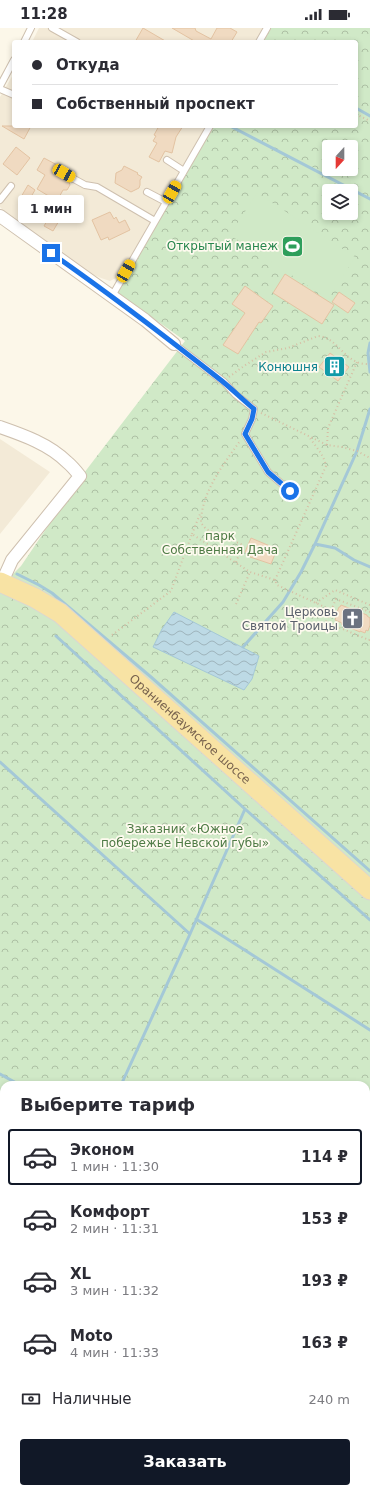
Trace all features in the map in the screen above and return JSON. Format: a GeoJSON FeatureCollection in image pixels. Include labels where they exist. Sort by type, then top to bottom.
{"type":"FeatureCollection","features":[{"type":"Feature","properties":{"kind":"main road","name":"Ораниенбаумское шоссе"},"geometry":{"type":"LineString","coordinates":[[1,582],[35,598],[66,618],[370,890]]}},
{"type":"Feature","properties":{"kind":"street"},"geometry":{"type":"LineString","coordinates":[[0,216],[145,320],[174,344]]}},
{"type":"Feature","properties":{"kind":"street"},"geometry":{"type":"LineString","coordinates":[[0,427],[26,436],[54,451],[68,462],[80,476],[12,560],[1,582]]}},
{"type":"Feature","properties":{"kind":"lane"},"geometry":{"type":"LineString","coordinates":[[25,40],[31,28]]}},
{"type":"Feature","properties":{"kind":"lane"},"geometry":{"type":"LineString","coordinates":[[52,28],[73,40]]}},
{"type":"Feature","properties":{"kind":"lane"},"geometry":{"type":"LineString","coordinates":[[260,40],[267,28]]}},
{"type":"Feature","properties":{"kind":"lane"},"geometry":{"type":"LineString","coordinates":[[12,64],[0,88],[12,95]]}},
{"type":"Feature","properties":{"kind":"lane"},"geometry":{"type":"LineString","coordinates":[[112,296],[209,128]]}},
{"type":"Feature","properties":{"kind":"lane"},"geometry":{"type":"LineString","coordinates":[[166,160],[184,171]]}},
{"type":"Feature","properties":{"kind":"lane"},"geometry":{"type":"LineString","coordinates":[[64,173],[85,185],[97,187],[155,222]]}},
{"type":"Feature","properties":{"kind":"lane"},"geometry":{"type":"LineString","coordinates":[[0,200],[11,186]]}},
{"type":"Feature","properties":{"kind":"lane"},"geometry":{"type":"LineString","coordinates":[[147,192],[166,202]]}},
{"type":"Feature","properties":{"kind":"lane"},"geometry":{"type":"LineString","coordinates":[[174,344],[224,382],[236,395],[254,409],[252,419],[245,434],[268,472],[290,491]]}},
{"type":"Feature","properties":{"kind":"path"},"geometry":{"type":"LineString","coordinates":[[358,115],[370,121]]}},
{"type":"Feature","properties":{"kind":"path"},"geometry":{"type":"LineString","coordinates":[[224,382],[244,366],[266,352],[288,348],[318,336],[323,336],[357,362],[370,364]]}},
{"type":"Feature","properties":{"kind":"path"},"geometry":{"type":"LineString","coordinates":[[327,445],[328,428],[357,362]]}},
{"type":"Feature","properties":{"kind":"path"},"geometry":{"type":"LineString","coordinates":[[254,409],[310,438],[327,445],[357,451],[370,458]]}},
{"type":"Feature","properties":{"kind":"path"},"geometry":{"type":"LineString","coordinates":[[112,636],[171,591],[205,498],[223,465],[245,434]]}},
{"type":"Feature","properties":{"kind":"path"},"geometry":{"type":"LineString","coordinates":[[275,580],[326,466],[324,458],[310,438]]}},
{"type":"Feature","properties":{"kind":"path"},"geometry":{"type":"LineString","coordinates":[[201,512],[201,523],[206,529],[243,545],[236,562]]}},
{"type":"Feature","properties":{"kind":"path"},"geometry":{"type":"LineString","coordinates":[[192,534],[250,572],[275,580],[277,585],[331,610]]}},
{"type":"Feature","properties":{"kind":"path"},"geometry":{"type":"LineString","coordinates":[[236,604],[250,572]]}},
{"type":"Feature","properties":{"kind":"path"},"geometry":{"type":"LineString","coordinates":[[316,603],[335,590],[370,605]]}},
{"type":"Feature","properties":{"kind":"path"},"geometry":{"type":"LineString","coordinates":[[370,612],[336,599],[326,622],[370,640],[370,638]]}},
{"type":"Feature","properties":{"kind":"shaded area"},"geometry":{"type":"Polygon","coordinates":[[[39,28],[263,28],[256,40],[33,40],[39,28]]]}},
{"type":"Feature","properties":{"kind":"shaded area"},"geometry":{"type":"Polygon","coordinates":[[[12,76],[12,128],[205,128],[122,272],[116,278],[110,281],[82,270],[9,216],[0,207],[0,97],[12,76]]]}},
{"type":"Feature","properties":{"kind":"shaded area"},"geometry":{"type":"Polygon","coordinates":[[[0,439],[50,472],[0,534],[0,439]]]}},
{"type":"Feature","properties":{"kind":"green space","name":"Заказник «Южное побережье Невской губы»"},"geometry":{"type":"Polygon","coordinates":[[[271,28],[370,28],[370,1081],[0,1081],[0,587],[21,566],[84,473],[185,341],[117,292],[213,128],[358,128],[358,40],[264,40],[271,28]]]}},
{"type":"Feature","properties":{"kind":"green space","name":"Открытый манеж"},"geometry":{"type":"Polygon","coordinates":[[[257,193],[355,257],[328,299],[230,235],[257,193]]]}},
{"type":"Feature","properties":{"kind":"water"},"geometry":{"type":"Polygon","coordinates":[[[174,612],[259,656],[252,679],[244,690],[153,647],[162,629],[174,612]]]}},
{"type":"Feature","properties":{"kind":"building"},"geometry":{"type":"Polygon","coordinates":[[[143,28],[164,40],[136,40],[143,28]]]}},
{"type":"Feature","properties":{"kind":"building"},"geometry":{"type":"Polygon","coordinates":[[[172,28],[195,28],[196,31],[211,39],[217,28],[230,28],[237,32],[232,40],[193,40],[172,28]]]}},
{"type":"Feature","properties":{"kind":"building"},"geometry":{"type":"Polygon","coordinates":[[[2,126],[12,126],[12,128],[30,128],[24,139],[2,126]]]}},
{"type":"Feature","properties":{"kind":"building"},"geometry":{"type":"Polygon","coordinates":[[[158,128],[182,128],[176,137],[172,153],[165,151],[159,162],[149,157],[157,143],[153,141],[156,136],[154,135],[158,128]]]}},
{"type":"Feature","properties":{"kind":"building"},"geometry":{"type":"Polygon","coordinates":[[[16,147],[30,158],[17,175],[3,164],[16,147]]]}},
{"type":"Feature","properties":{"kind":"building"},"geometry":{"type":"Polygon","coordinates":[[[44,158],[59,166],[56,172],[69,182],[70,185],[67,190],[63,190],[57,201],[37,189],[45,175],[37,170],[44,158]]]}},
{"type":"Feature","properties":{"kind":"building"},"geometry":{"type":"Polygon","coordinates":[[[124,166],[138,173],[137,174],[142,177],[139,188],[131,192],[115,183],[116,173],[122,170],[124,166]]]}},
{"type":"Feature","properties":{"kind":"building"},"geometry":{"type":"Polygon","coordinates":[[[28,185],[35,190],[28,202],[21,197],[28,185]]]}},
{"type":"Feature","properties":{"kind":"building"},"geometry":{"type":"Polygon","coordinates":[[[57,204],[66,209],[53,231],[44,226],[57,204]]]}},
{"type":"Feature","properties":{"kind":"building"},"geometry":{"type":"Polygon","coordinates":[[[110,212],[114,219],[116,217],[119,223],[125,220],[130,230],[109,240],[108,237],[101,240],[92,220],[110,212]]]}},
{"type":"Feature","properties":{"kind":"building"},"geometry":{"type":"Polygon","coordinates":[[[285,274],[334,305],[322,324],[273,293],[285,274]]]}},
{"type":"Feature","properties":{"kind":"building"},"geometry":{"type":"Polygon","coordinates":[[[245,286],[273,306],[261,323],[259,322],[238,354],[223,345],[245,313],[232,304],[245,286]]]}},
{"type":"Feature","properties":{"kind":"building"},"geometry":{"type":"Polygon","coordinates":[[[339,292],[355,303],[348,313],[332,302],[339,292]]]}},
{"type":"Feature","properties":{"kind":"building","name":"Конюшня"},"geometry":{"type":"Polygon","coordinates":[[[330,353],[349,367],[338,381],[319,367],[330,353]]]}},
{"type":"Feature","properties":{"kind":"building"},"geometry":{"type":"Polygon","coordinates":[[[251,538],[277,549],[271,564],[250,557],[251,555],[245,552],[251,538]]]}},
{"type":"Feature","properties":{"kind":"building","name":"Церковь Святой Троицы"},"geometry":{"type":"Polygon","coordinates":[[[341,605],[367,615],[370,618],[368,631],[366,630],[365,633],[360,632],[335,620],[341,605]]]}},
{"type":"Feature","properties":{"kind":"waterway"},"geometry":{"type":"LineString","coordinates":[[358,109],[370,116]]}},
{"type":"Feature","properties":{"kind":"waterway"},"geometry":{"type":"LineString","coordinates":[[234,128],[370,199]]}},
{"type":"Feature","properties":{"kind":"waterway"},"geometry":{"type":"LineString","coordinates":[[370,343],[368,353],[370,372]]}},
{"type":"Feature","properties":{"kind":"waterway"},"geometry":{"type":"LineString","coordinates":[[243,647],[283,602],[301,572],[357,451],[370,409]]}},
{"type":"Feature","properties":{"kind":"waterway"},"geometry":{"type":"LineString","coordinates":[[315,544],[335,548],[354,560],[370,567]]}},
{"type":"Feature","properties":{"kind":"waterway"},"geometry":{"type":"LineString","coordinates":[[17,574],[52,593],[151,677],[370,871]]}},
{"type":"Feature","properties":{"kind":"waterway"},"geometry":{"type":"LineString","coordinates":[[56,636],[245,809],[370,920]]}},
{"type":"Feature","properties":{"kind":"waterway"},"geometry":{"type":"LineString","coordinates":[[0,762],[190,934]]}},
{"type":"Feature","properties":{"kind":"waterway"},"geometry":{"type":"LineString","coordinates":[[123,1081],[245,809]]}},
{"type":"Feature","properties":{"kind":"waterway"},"geometry":{"type":"LineString","coordinates":[[196,919],[370,1030]]}},
{"type":"Feature","properties":{"kind":"waterway"},"geometry":{"type":"LineString","coordinates":[[0,1074],[13,1081]]}},
{"type":"Feature","properties":{"kind":"place","name":"Открытый манеж"},"geometry":{"type":"Point","coordinates":[293,246]}},
{"type":"Feature","properties":{"kind":"place","name":"Конюшня"},"geometry":{"type":"Point","coordinates":[334,367]}},
{"type":"Feature","properties":{"kind":"place","name":"Церковь Святой Троицы"},"geometry":{"type":"Point","coordinates":[353,619]}},
{"type":"Feature","properties":{"kind":"route"},"geometry":{"type":"LineString","coordinates":[[51,253],[145,320],[224,382],[236,395],[254,409],[252,419],[245,434],[268,472],[290,491]]}},
{"type":"Feature","properties":{"kind":"park label","name":"парк Собственная Дача"},"geometry":{"type":"Point","coordinates":[220,543]}}]}
